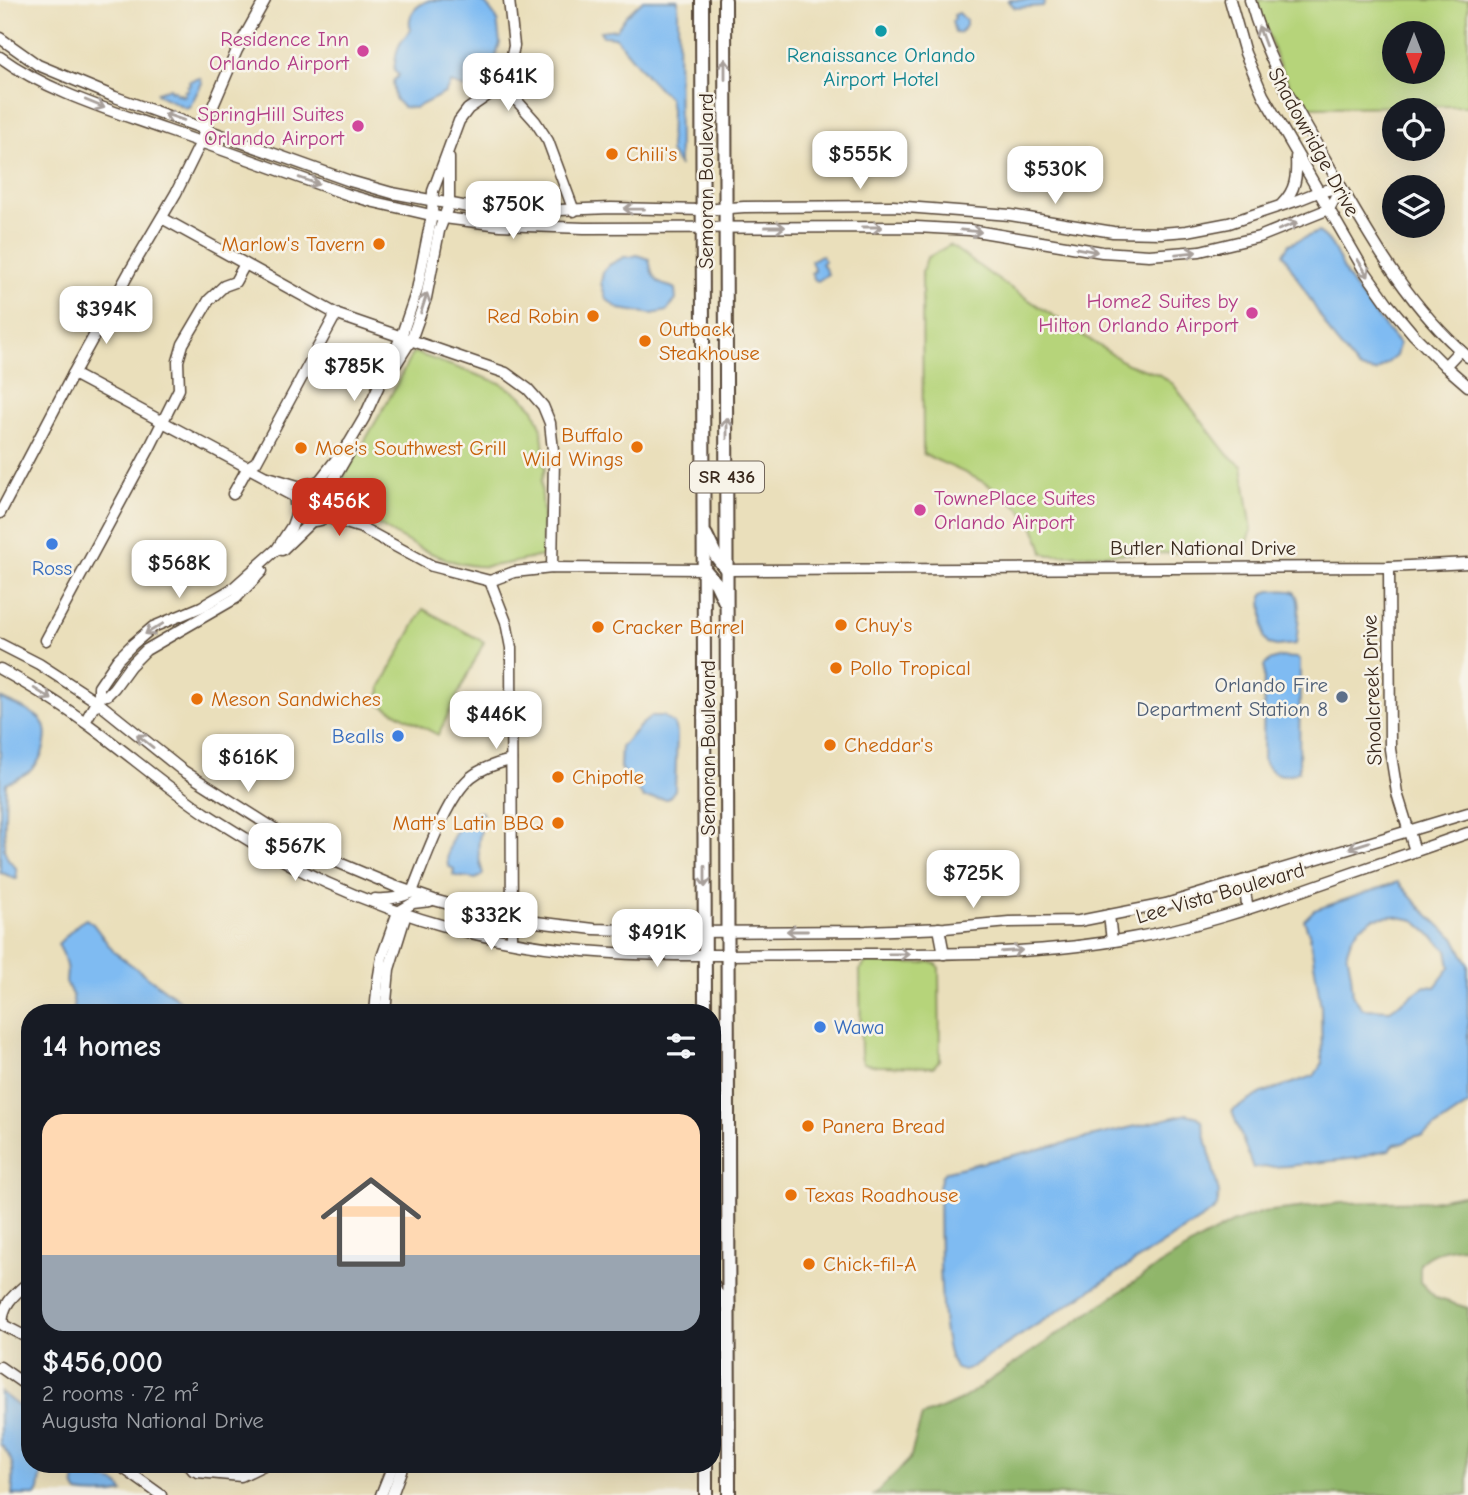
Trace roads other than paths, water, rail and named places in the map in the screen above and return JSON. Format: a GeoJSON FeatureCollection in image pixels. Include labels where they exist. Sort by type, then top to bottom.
{"type":"FeatureCollection","features":[{"type":"Feature","properties":{"kind":"main road","name":"Semoran Boulevard"},"geometry":{"type":"LineString","coordinates":[[702,0],[705,1004]]}},
{"type":"Feature","properties":{"kind":"main road","name":"Semoran Boulevard"},"geometry":{"type":"LineString","coordinates":[[725,0],[729,1495]]}},
{"type":"Feature","properties":{"kind":"main road"},"geometry":{"type":"LineString","coordinates":[[704,531],[716,556],[727,570]]}},
{"type":"Feature","properties":{"kind":"main road"},"geometry":{"type":"LineString","coordinates":[[704,569],[716,583],[727,608]]}},
{"type":"Feature","properties":{"kind":"main road"},"geometry":{"type":"LineString","coordinates":[[721,1298],[729,1306]]}},
{"type":"Feature","properties":{"kind":"main road"},"geometry":{"type":"LineString","coordinates":[[721,1338],[728,1382]]}},
{"type":"Feature","properties":{"kind":"main road"},"geometry":{"type":"LineString","coordinates":[[706,1473],[706,1495]]}},
{"type":"Feature","properties":{"kind":"street"},"geometry":{"type":"LineString","coordinates":[[0,513],[130,271],[176,193],[201,142],[237,50],[265,0]]}},
{"type":"Feature","properties":{"kind":"street"},"geometry":{"type":"LineString","coordinates":[[449,151],[449,204],[439,231],[426,298],[406,339],[350,442],[320,480],[305,485],[298,492],[294,502],[301,517],[317,521],[326,517],[332,507],[331,484],[403,351],[406,339],[417,290],[432,215],[433,191],[459,121],[468,109],[503,85],[510,64],[514,46],[509,0]]}},
{"type":"Feature","properties":{"kind":"street","name":"Shadowridge Drive"},"geometry":{"type":"LineString","coordinates":[[1230,0],[1241,41],[1268,105],[1364,270],[1414,335],[1468,386]]}},
{"type":"Feature","properties":{"kind":"street","name":"Shadowridge Drive"},"geometry":{"type":"LineString","coordinates":[[1250,0],[1276,71],[1373,242],[1405,292],[1464,354]]}},
{"type":"Feature","properties":{"kind":"street"},"geometry":{"type":"LineString","coordinates":[[0,38],[38,65],[115,97],[350,181],[392,193],[449,204],[534,211],[893,206],[970,211],[1039,219],[1113,232],[1150,233],[1216,226],[1341,187]]}},
{"type":"Feature","properties":{"kind":"street"},"geometry":{"type":"LineString","coordinates":[[0,57],[67,93],[349,195],[444,218],[500,225],[543,228],[943,228],[996,234],[1102,253],[1161,255],[1200,251],[1247,241],[1329,209],[1341,187]]}},
{"type":"Feature","properties":{"kind":"street"},"geometry":{"type":"LineString","coordinates":[[503,85],[535,121],[548,141],[574,211]]}},
{"type":"Feature","properties":{"kind":"street"},"geometry":{"type":"LineString","coordinates":[[1282,204],[1292,193],[1295,183],[1296,153]]}},
{"type":"Feature","properties":{"kind":"street"},"geometry":{"type":"LineString","coordinates":[[162,218],[336,314],[506,373],[528,388],[542,406],[550,423],[553,449],[552,568]]}},
{"type":"Feature","properties":{"kind":"street"},"geometry":{"type":"LineString","coordinates":[[46,640],[179,389],[178,360],[183,344],[209,300],[224,286],[234,282],[245,264]]}},
{"type":"Feature","properties":{"kind":"street"},"geometry":{"type":"LineString","coordinates":[[233,494],[248,467],[256,463],[336,314]]}},
{"type":"Feature","properties":{"kind":"street"},"geometry":{"type":"LineString","coordinates":[[1445,366],[1464,354]]}},
{"type":"Feature","properties":{"kind":"street"},"geometry":{"type":"LineString","coordinates":[[74,374],[298,492]]}},
{"type":"Feature","properties":{"kind":"street"},"geometry":{"type":"LineString","coordinates":[[314,483],[325,486],[332,495]]}},
{"type":"Feature","properties":{"kind":"street"},"geometry":{"type":"LineString","coordinates":[[332,507],[343,512],[362,528]]}},
{"type":"Feature","properties":{"kind":"street"},"geometry":{"type":"LineString","coordinates":[[85,722],[98,699],[99,687],[118,659],[133,644],[153,627],[201,607],[232,589],[277,549],[292,526],[297,512]]}},
{"type":"Feature","properties":{"kind":"street"},"geometry":{"type":"LineString","coordinates":[[326,517],[362,528],[432,566],[490,581],[514,572],[552,568],[704,569]]}},
{"type":"Feature","properties":{"kind":"street"},"geometry":{"type":"LineString","coordinates":[[98,699],[114,688],[146,650],[236,598],[312,521]]}},
{"type":"Feature","properties":{"kind":"street","name":"Butler National Drive"},"geometry":{"type":"LineString","coordinates":[[727,570],[1389,566],[1468,563]]}},
{"type":"Feature","properties":{"kind":"street","name":"Shoalcreek Drive"},"geometry":{"type":"LineString","coordinates":[[1389,566],[1390,749],[1397,793],[1415,852]]}},
{"type":"Feature","properties":{"kind":"street"},"geometry":{"type":"LineString","coordinates":[[490,581],[506,622],[511,648],[512,941]]}},
{"type":"Feature","properties":{"kind":"street","name":"Lee Vista Boulevard"},"geometry":{"type":"LineString","coordinates":[[0,644],[98,699],[182,770],[281,832],[337,862],[434,900],[511,919],[594,929],[705,932],[866,931],[1009,922],[1079,921],[1166,904],[1468,813]]}},
{"type":"Feature","properties":{"kind":"street","name":"Lee Vista Boulevard"},"geometry":{"type":"LineString","coordinates":[[0,669],[85,722],[202,811],[269,853],[327,883],[402,913],[465,931],[584,951],[705,955],[944,954],[1042,949],[1132,939],[1248,909],[1468,833]]}},
{"type":"Feature","properties":{"kind":"street"},"geometry":{"type":"LineString","coordinates":[[365,898],[389,900],[412,892],[458,790],[473,775],[511,760]]}},
{"type":"Feature","properties":{"kind":"street"},"geometry":{"type":"LineString","coordinates":[[269,853],[281,832]]}},
{"type":"Feature","properties":{"kind":"street"},"geometry":{"type":"LineString","coordinates":[[1244,881],[1248,909]]}},
{"type":"Feature","properties":{"kind":"street"},"geometry":{"type":"LineString","coordinates":[[376,1004],[383,957],[402,913],[413,903],[434,900]]}},
{"type":"Feature","properties":{"kind":"street"},"geometry":{"type":"LineString","coordinates":[[385,1004],[389,968],[402,913]]}},
{"type":"Feature","properties":{"kind":"street"},"geometry":{"type":"LineString","coordinates":[[1109,915],[1112,941]]}},
{"type":"Feature","properties":{"kind":"street"},"geometry":{"type":"LineString","coordinates":[[939,928],[944,954]]}},
{"type":"Feature","properties":{"kind":"street"},"geometry":{"type":"LineString","coordinates":[[21,1289],[4,1303],[0,1316],[3,1325],[21,1334]]}},
{"type":"Feature","properties":{"kind":"street"},"geometry":{"type":"LineString","coordinates":[[0,1367],[21,1382]]}},
{"type":"Feature","properties":{"kind":"street"},"geometry":{"type":"LineString","coordinates":[[130,1473],[161,1495]]}},
{"type":"Feature","properties":{"kind":"street"},"geometry":{"type":"LineString","coordinates":[[209,1473],[241,1476],[247,1473]]}},
{"type":"Feature","properties":{"kind":"street"},"geometry":{"type":"LineString","coordinates":[[381,1495],[390,1473]]}},
{"type":"Feature","properties":{"kind":"street"},"geometry":{"type":"LineString","coordinates":[[391,1495],[400,1473]]}},
{"type":"Feature","properties":{"kind":"water"},"geometry":{"type":"Polygon","coordinates":[[[430,0],[478,0],[486,4],[497,19],[500,43],[492,69],[484,79],[465,88],[451,83],[445,93],[415,108],[403,107],[395,99],[393,81],[399,75],[394,71],[397,53],[400,44],[411,30],[413,11],[430,0]]]}},
{"type":"Feature","properties":{"kind":"water"},"geometry":{"type":"Polygon","coordinates":[[[643,0],[678,0],[679,166],[670,152],[669,98],[615,37],[603,36],[600,31],[617,29],[643,0]]]}},
{"type":"Feature","properties":{"kind":"water"},"geometry":{"type":"Polygon","coordinates":[[[1008,0],[1045,0],[1043,6],[1015,8],[1008,0]]]}},
{"type":"Feature","properties":{"kind":"water"},"geometry":{"type":"Polygon","coordinates":[[[959,13],[966,20],[966,26],[960,33],[955,33],[952,21],[955,19],[954,15],[959,13]]]}},
{"type":"Feature","properties":{"kind":"water"},"geometry":{"type":"Polygon","coordinates":[[[200,78],[202,83],[190,106],[186,108],[157,94],[170,88],[171,91],[175,90],[176,94],[185,95],[189,81],[200,78]]]}},
{"type":"Feature","properties":{"kind":"water"},"geometry":{"type":"Polygon","coordinates":[[[1318,232],[1328,240],[1354,287],[1399,344],[1396,356],[1376,372],[1359,369],[1334,339],[1283,254],[1289,244],[1318,232]]]}},
{"type":"Feature","properties":{"kind":"water"},"geometry":{"type":"Polygon","coordinates":[[[637,255],[649,259],[657,281],[675,289],[676,300],[667,311],[652,314],[619,309],[606,299],[601,283],[603,272],[609,265],[624,257],[637,255]]]}},
{"type":"Feature","properties":{"kind":"water"},"geometry":{"type":"Polygon","coordinates":[[[821,255],[828,274],[818,281],[811,273],[815,271],[811,261],[821,255]]]}},
{"type":"Feature","properties":{"kind":"water"},"geometry":{"type":"Polygon","coordinates":[[[1270,591],[1289,591],[1297,596],[1299,616],[1296,644],[1277,646],[1268,644],[1264,637],[1262,596],[1270,591]]]}},
{"type":"Feature","properties":{"kind":"water"},"geometry":{"type":"Polygon","coordinates":[[[1281,657],[1300,660],[1299,771],[1288,775],[1273,772],[1263,759],[1264,666],[1281,657]]]}},
{"type":"Feature","properties":{"kind":"water"},"geometry":{"type":"Polygon","coordinates":[[[0,698],[37,716],[44,724],[46,738],[39,760],[31,770],[6,783],[4,849],[16,868],[17,879],[0,873],[0,698]]]}},
{"type":"Feature","properties":{"kind":"water"},"geometry":{"type":"Polygon","coordinates":[[[652,716],[663,716],[674,724],[677,734],[675,790],[668,799],[644,798],[620,767],[621,747],[652,716]]]}},
{"type":"Feature","properties":{"kind":"water"},"geometry":{"type":"Polygon","coordinates":[[[477,812],[482,812],[478,849],[483,874],[476,879],[458,877],[453,875],[454,869],[448,866],[448,851],[459,827],[477,812]]]}},
{"type":"Feature","properties":{"kind":"water"},"geometry":{"type":"Polygon","coordinates":[[[1398,882],[1419,906],[1454,937],[1468,965],[1468,1105],[1422,1136],[1395,1144],[1389,1150],[1358,1158],[1253,1168],[1232,1111],[1262,1093],[1314,1076],[1322,1064],[1321,1007],[1310,937],[1304,920],[1314,910],[1398,882]],[[1393,916],[1374,918],[1359,928],[1351,939],[1347,951],[1353,996],[1363,1009],[1390,1010],[1425,986],[1435,987],[1450,967],[1447,950],[1414,920],[1393,916]]]}},
{"type":"Feature","properties":{"kind":"water"},"geometry":{"type":"Polygon","coordinates":[[[86,919],[93,924],[114,952],[185,1004],[73,1004],[66,982],[67,970],[63,954],[58,944],[86,919]]]}},
{"type":"Feature","properties":{"kind":"water"},"geometry":{"type":"Polygon","coordinates":[[[1187,1114],[1202,1121],[1219,1193],[1217,1206],[1213,1211],[970,1368],[957,1369],[949,1354],[942,1309],[939,1187],[942,1175],[947,1171],[1187,1114]]]}},
{"type":"Feature","properties":{"kind":"water"},"geometry":{"type":"Polygon","coordinates":[[[0,1392],[21,1408],[21,1473],[42,1473],[36,1495],[12,1495],[13,1467],[0,1444],[0,1392]]]}},
{"type":"Feature","properties":{"kind":"water"},"geometry":{"type":"Polygon","coordinates":[[[75,1473],[98,1473],[100,1478],[117,1484],[123,1492],[78,1493],[75,1473]]]}},
{"type":"Feature","properties":{"kind":"place","name":"Renaissance Orlando Airport Hotel"},"geometry":{"type":"Point","coordinates":[881,31]}},
{"type":"Feature","properties":{"kind":"place","name":"Residence Inn Orlando Airport"},"geometry":{"type":"Point","coordinates":[363,51]}},
{"type":"Feature","properties":{"kind":"place","name":"SpringHill Suites Orlando Airport"},"geometry":{"type":"Point","coordinates":[358,126]}},
{"type":"Feature","properties":{"kind":"place","name":"Chili's"},"geometry":{"type":"Point","coordinates":[612,154]}},
{"type":"Feature","properties":{"kind":"place","name":"Marlow's Tavern"},"geometry":{"type":"Point","coordinates":[379,244]}},
{"type":"Feature","properties":{"kind":"place","name":"Home2 Suites by Hilton Orlando Airport"},"geometry":{"type":"Point","coordinates":[1252,313]}},
{"type":"Feature","properties":{"kind":"place","name":"Red Robin"},"geometry":{"type":"Point","coordinates":[593,316]}},
{"type":"Feature","properties":{"kind":"place","name":"Outback Steakhouse"},"geometry":{"type":"Point","coordinates":[645,341]}},
{"type":"Feature","properties":{"kind":"place","name":"Buffalo Wild Wings"},"geometry":{"type":"Point","coordinates":[637,447]}},
{"type":"Feature","properties":{"kind":"place","name":"Moe's Southwest Grill"},"geometry":{"type":"Point","coordinates":[301,448]}},
{"type":"Feature","properties":{"kind":"place","name":"TownePlace Suites Orlando Airport"},"geometry":{"type":"Point","coordinates":[920,510]}},
{"type":"Feature","properties":{"kind":"place","name":"Ross"},"geometry":{"type":"Point","coordinates":[52,544]}},
{"type":"Feature","properties":{"kind":"place","name":"Chuy's"},"geometry":{"type":"Point","coordinates":[841,625]}},
{"type":"Feature","properties":{"kind":"place","name":"Cracker Barrel"},"geometry":{"type":"Point","coordinates":[598,627]}},
{"type":"Feature","properties":{"kind":"place","name":"Pollo Tropical"},"geometry":{"type":"Point","coordinates":[836,668]}},
{"type":"Feature","properties":{"kind":"place","name":"Orlando Fire Department Station 8"},"geometry":{"type":"Point","coordinates":[1342,697]}},
{"type":"Feature","properties":{"kind":"place","name":"Meson Sandwiches"},"geometry":{"type":"Point","coordinates":[197,699]}},
{"type":"Feature","properties":{"kind":"place","name":"Bealls"},"geometry":{"type":"Point","coordinates":[398,736]}},
{"type":"Feature","properties":{"kind":"place","name":"Cheddar's"},"geometry":{"type":"Point","coordinates":[830,745]}},
{"type":"Feature","properties":{"kind":"place","name":"Chipotle"},"geometry":{"type":"Point","coordinates":[558,777]}},
{"type":"Feature","properties":{"kind":"place","name":"Matt's Latin BBQ"},"geometry":{"type":"Point","coordinates":[558,823]}},
{"type":"Feature","properties":{"kind":"place","name":"Wawa"},"geometry":{"type":"Point","coordinates":[820,1027]}},
{"type":"Feature","properties":{"kind":"place","name":"Panera Bread"},"geometry":{"type":"Point","coordinates":[808,1126]}},
{"type":"Feature","properties":{"kind":"place","name":"Texas Roadhouse"},"geometry":{"type":"Point","coordinates":[791,1195]}},
{"type":"Feature","properties":{"kind":"place","name":"Chick-fil-A"},"geometry":{"type":"Point","coordinates":[809,1264]}}]}
